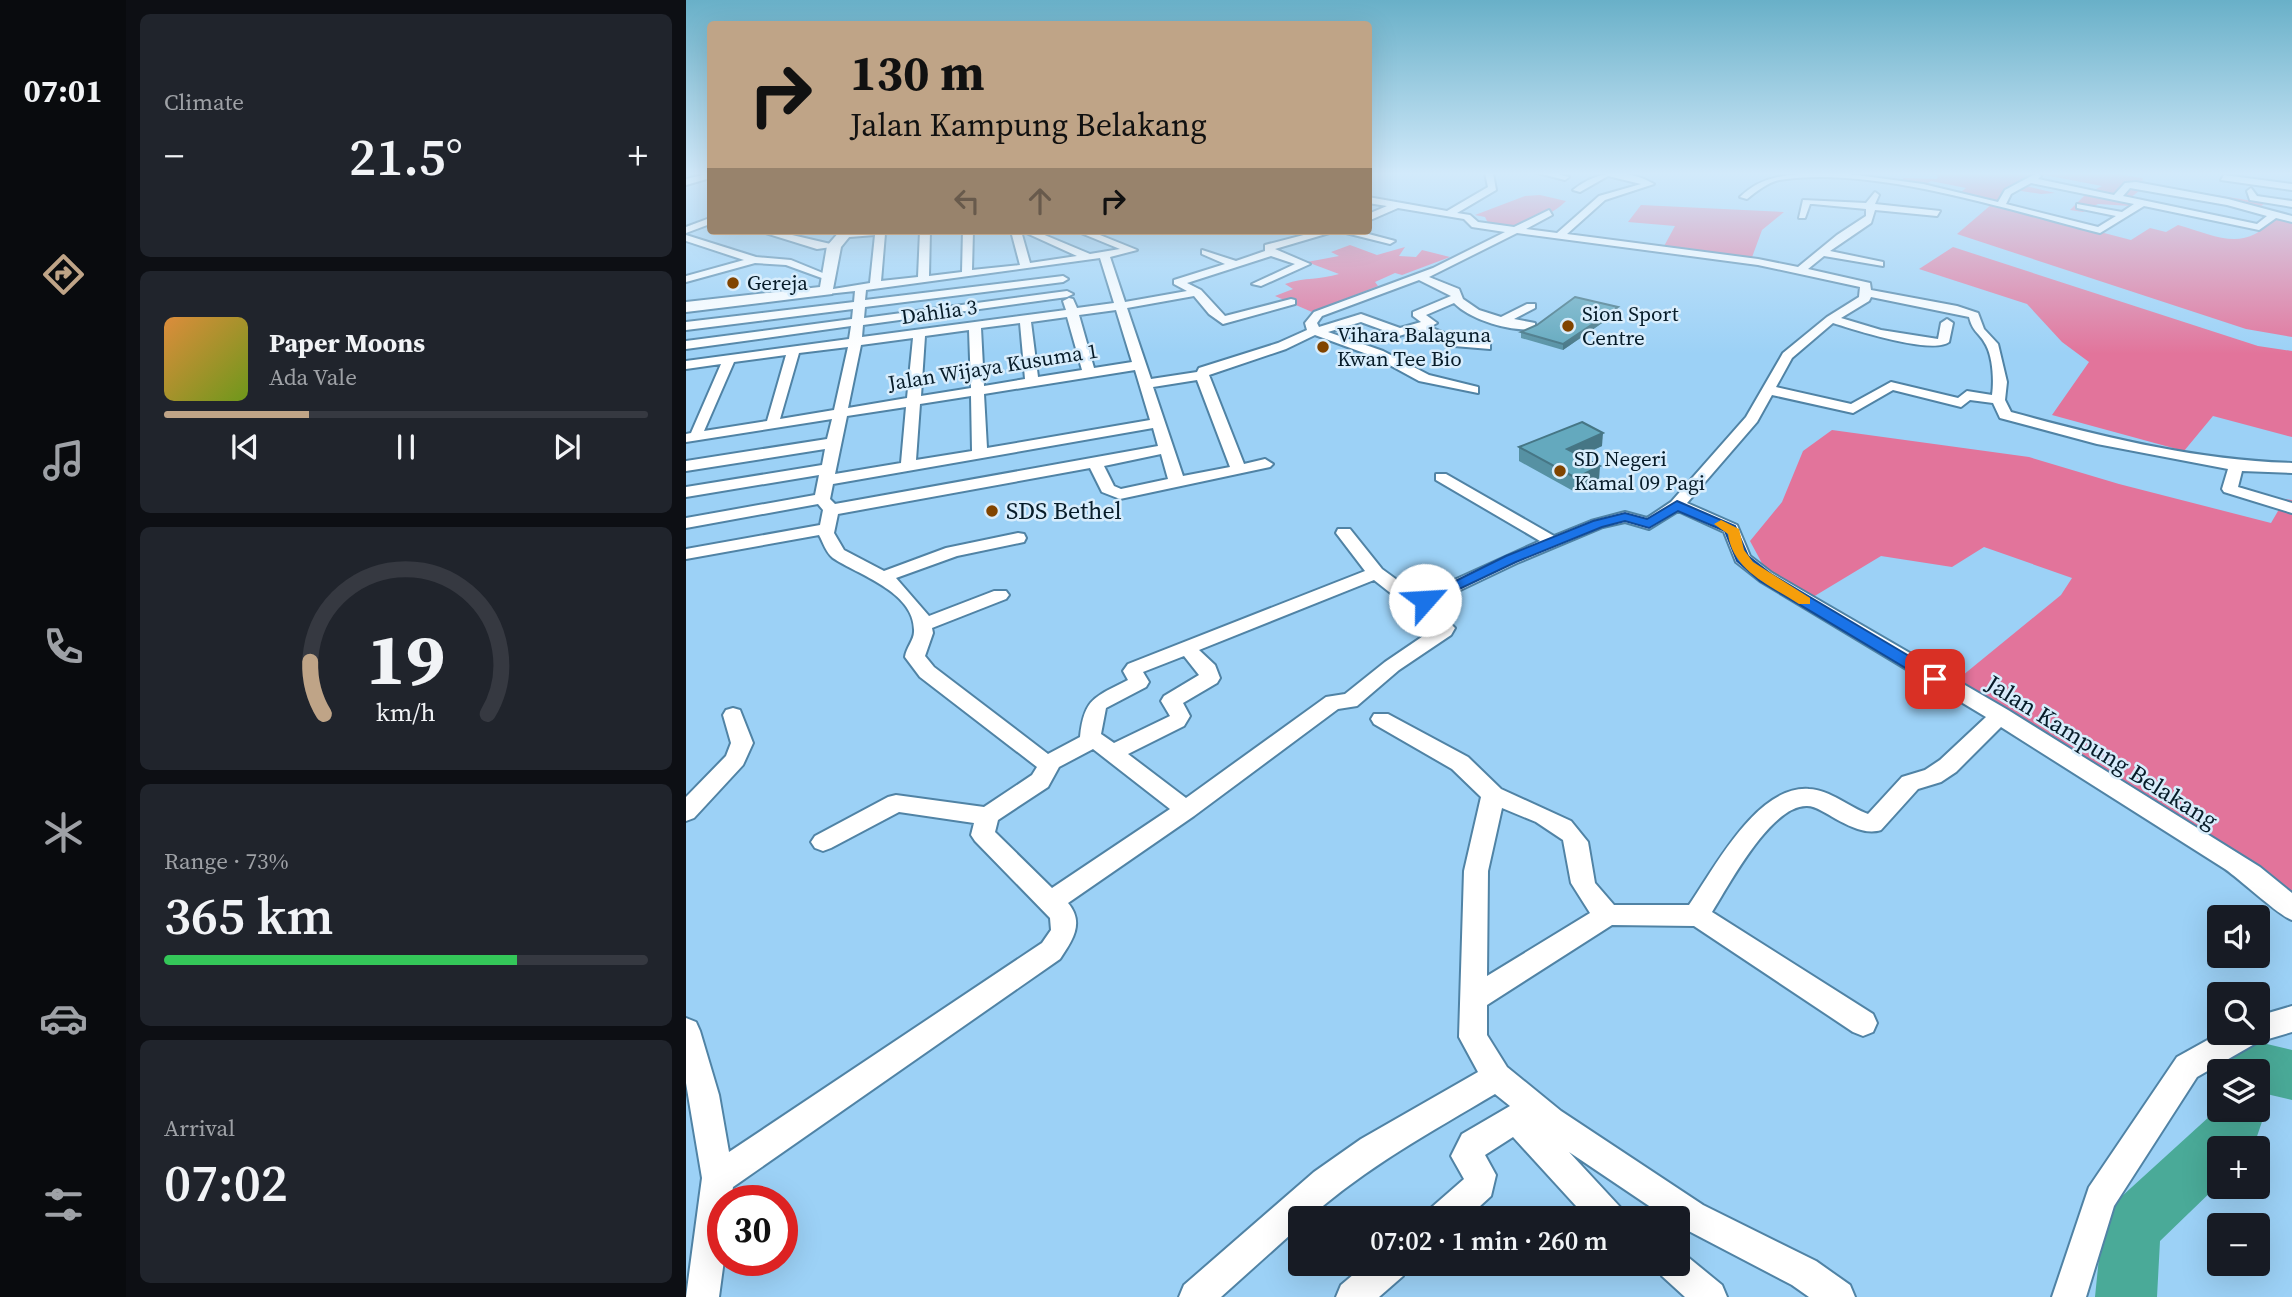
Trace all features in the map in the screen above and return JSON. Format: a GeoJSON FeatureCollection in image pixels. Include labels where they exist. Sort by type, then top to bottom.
{"type":"FeatureCollection","features":[{"type":"Feature","properties":{"kind":"street"},"geometry":{"type":"LineString","coordinates":[[1272,253],[1232,263],[1178,282],[1197,292],[1223,320],[1305,308],[1420,277],[1510,234]]}},
{"type":"Feature","properties":{"kind":"street"},"geometry":{"type":"LineString","coordinates":[[1542,234],[1802,270],[1859,282],[1866,285],[1868,293]]}},
{"type":"Feature","properties":{"kind":"street"},"geometry":{"type":"LineString","coordinates":[[1802,270],[1846,234]]}},
{"type":"Feature","properties":{"kind":"street"},"geometry":{"type":"LineString","coordinates":[[775,235],[817,246],[860,235]]}},
{"type":"Feature","properties":{"kind":"street"},"geometry":{"type":"LineString","coordinates":[[784,238],[788,235]]}},
{"type":"Feature","properties":{"kind":"street"},"geometry":{"type":"LineString","coordinates":[[875,285],[880,235]]}},
{"type":"Feature","properties":{"kind":"street"},"geometry":{"type":"LineString","coordinates":[[923,279],[925,235]]}},
{"type":"Feature","properties":{"kind":"street"},"geometry":{"type":"LineString","coordinates":[[967,274],[968,235]]}},
{"type":"Feature","properties":{"kind":"street"},"geometry":{"type":"LineString","coordinates":[[1017,235],[1026,268]]}},
{"type":"Feature","properties":{"kind":"street"},"geometry":{"type":"LineString","coordinates":[[1038,235],[1099,258],[1120,306],[1177,482]]}},
{"type":"Feature","properties":{"kind":"street"},"geometry":{"type":"LineString","coordinates":[[686,308],[828,284],[875,285],[1026,268],[1133,251],[1091,235]]}},
{"type":"Feature","properties":{"kind":"street"},"geometry":{"type":"LineString","coordinates":[[1316,235],[1267,248],[1272,253],[1306,264],[1256,285],[1305,308],[1315,332],[1379,354],[1424,378],[1473,390]]}},
{"type":"Feature","properties":{"kind":"street"},"geometry":{"type":"LineString","coordinates":[[1362,235],[1390,241]]}},
{"type":"Feature","properties":{"kind":"street"},"geometry":{"type":"LineString","coordinates":[[686,238],[755,260],[787,262],[828,284]]}},
{"type":"Feature","properties":{"kind":"street"},"geometry":{"type":"LineString","coordinates":[[828,284],[840,238]]}},
{"type":"Feature","properties":{"kind":"street"},"geometry":{"type":"LineString","coordinates":[[1206,252],[1232,263]]}},
{"type":"Feature","properties":{"kind":"street"},"geometry":{"type":"LineString","coordinates":[[1822,252],[1879,264]]}},
{"type":"Feature","properties":{"kind":"street"},"geometry":{"type":"LineString","coordinates":[[686,279],[755,260]]}},
{"type":"Feature","properties":{"kind":"street"},"geometry":{"type":"LineString","coordinates":[[1059,262],[1089,373]]}},
{"type":"Feature","properties":{"kind":"street"},"geometry":{"type":"LineString","coordinates":[[1420,277],[1453,289],[1456,298],[1468,310],[1531,326]]}},
{"type":"Feature","properties":{"kind":"street"},"geometry":{"type":"LineString","coordinates":[[686,326],[1063,279]]}},
{"type":"Feature","properties":{"kind":"street"},"geometry":{"type":"LineString","coordinates":[[823,842],[896,803],[987,816],[1040,780],[1048,770],[1047,764],[927,672],[915,657],[924,624],[907,597],[883,576],[837,553],[825,530],[827,475],[833,443],[844,411],[861,286]]}},
{"type":"Feature","properties":{"kind":"street","name":"Dahlia 3"},"geometry":{"type":"LineString","coordinates":[[686,365],[919,335],[1197,292]]}},
{"type":"Feature","properties":{"kind":"street"},"geometry":{"type":"LineString","coordinates":[[1422,607],[1425,600],[1553,542],[1622,517],[1649,524],[1677,505],[1732,444],[1770,390],[1787,356],[1831,319],[1859,304],[1868,293]]}},
{"type":"Feature","properties":{"kind":"street"},"geometry":{"type":"LineString","coordinates":[[1868,293],[1974,315],[1978,330],[1992,344],[2000,382],[1998,400],[2003,414],[2008,417],[2097,440],[2236,466],[2292,468]]}},
{"type":"Feature","properties":{"kind":"street"},"geometry":{"type":"LineString","coordinates":[[686,345],[1067,295]]}},
{"type":"Feature","properties":{"kind":"street"},"geometry":{"type":"LineString","coordinates":[[1145,384],[1202,375],[1204,371],[1361,317],[1399,332],[1420,327],[1431,322],[1417,314],[1456,298]]}},
{"type":"Feature","properties":{"kind":"street"},"geometry":{"type":"LineString","coordinates":[[1504,320],[1531,306]]}},
{"type":"Feature","properties":{"kind":"street"},"geometry":{"type":"LineString","coordinates":[[1025,319],[1032,382]]}},
{"type":"Feature","properties":{"kind":"street"},"geometry":{"type":"LineString","coordinates":[[1831,319],[1880,333],[1939,343],[1943,342],[1947,323]]}},
{"type":"Feature","properties":{"kind":"street"},"geometry":{"type":"LineString","coordinates":[[975,326],[980,455]]}},
{"type":"Feature","properties":{"kind":"street"},"geometry":{"type":"LineString","coordinates":[[1420,327],[1458,343],[1470,342],[1486,346]]}},
{"type":"Feature","properties":{"kind":"street"},"geometry":{"type":"LineString","coordinates":[[908,467],[919,335]]}},
{"type":"Feature","properties":{"kind":"street"},"geometry":{"type":"LineString","coordinates":[[773,419],[793,352]]}},
{"type":"Feature","properties":{"kind":"street"},"geometry":{"type":"LineString","coordinates":[[690,434],[729,360]]}},
{"type":"Feature","properties":{"kind":"street","name":"Jalan Wijaya Kusuma 1"},"geometry":{"type":"LineString","coordinates":[[690,434],[1139,365]]}},
{"type":"Feature","properties":{"kind":"street"},"geometry":{"type":"LineString","coordinates":[[1202,375],[1240,469]]}},
{"type":"Feature","properties":{"kind":"street"},"geometry":{"type":"LineString","coordinates":[[1770,390],[1853,409],[1891,386],[1961,403],[1967,395],[1998,400]]}},
{"type":"Feature","properties":{"kind":"street","name":"Jalan Wijaya Kusuma 1"},"geometry":{"type":"LineString","coordinates":[[690,434],[773,419],[844,411]]}},
{"type":"Feature","properties":{"kind":"street"},"geometry":{"type":"LineString","coordinates":[[686,492],[908,467],[1159,423]]}},
{"type":"Feature","properties":{"kind":"street"},"geometry":{"type":"LineString","coordinates":[[686,466],[833,443]]}},
{"type":"Feature","properties":{"kind":"street"},"geometry":{"type":"LineString","coordinates":[[686,523],[1095,463],[1166,449]]}},
{"type":"Feature","properties":{"kind":"street"},"geometry":{"type":"LineString","coordinates":[[1095,463],[1108,489],[1114,493],[1265,464]]}},
{"type":"Feature","properties":{"kind":"street"},"geometry":{"type":"LineString","coordinates":[[2236,466],[2230,489],[2292,508]]}},
{"type":"Feature","properties":{"kind":"street"},"geometry":{"type":"LineString","coordinates":[[1441,477],[1553,542]]}},
{"type":"Feature","properties":{"kind":"street","name":"Jalan Kampung Belakang"},"geometry":{"type":"LineString","coordinates":[[1677,505],[1731,529],[1742,558],[1766,578],[2001,715],[2207,847],[2278,896],[2292,910]]}},
{"type":"Feature","properties":{"kind":"street"},"geometry":{"type":"LineString","coordinates":[[686,554],[825,530]]}},
{"type":"Feature","properties":{"kind":"street"},"geometry":{"type":"LineString","coordinates":[[1050,902],[1186,810],[1333,702],[1350,701],[1392,666],[1444,631],[1446,628],[1422,607],[1376,573],[1344,533]]}},
{"type":"Feature","properties":{"kind":"street"},"geometry":{"type":"LineString","coordinates":[[883,576],[952,552],[1018,538]]}},
{"type":"Feature","properties":{"kind":"street"},"geometry":{"type":"LineString","coordinates":[[1090,739],[1094,709],[1098,704],[1139,682],[1133,670],[1376,573]]}},
{"type":"Feature","properties":{"kind":"street"},"geometry":{"type":"LineString","coordinates":[[924,624],[1000,595]]}},
{"type":"Feature","properties":{"kind":"street"},"geometry":{"type":"LineString","coordinates":[[1112,753],[1177,721],[1180,716],[1171,701],[1210,678],[1208,670],[1186,647]]}},
{"type":"Feature","properties":{"kind":"street"},"geometry":{"type":"LineString","coordinates":[[686,812],[735,760],[741,743],[733,715]]}},
{"type":"Feature","properties":{"kind":"street"},"geometry":{"type":"LineString","coordinates":[[1696,916],[1763,818],[1780,803],[1805,796],[1873,824],[1910,783],[1933,776],[1948,766],[2001,715]]}},
{"type":"Feature","properties":{"kind":"street"},"geometry":{"type":"LineString","coordinates":[[1381,719],[1460,763],[1493,795],[1557,823],[1572,835],[1579,850],[1579,870],[1585,890],[1608,915]]}},
{"type":"Feature","properties":{"kind":"street"},"geometry":{"type":"LineString","coordinates":[[1047,764],[1094,739],[1186,810]]}},
{"type":"Feature","properties":{"kind":"street"},"geometry":{"type":"LineString","coordinates":[[1493,795],[1476,871],[1473,1037],[1497,1077],[1550,1121],[1692,1216],[1804,1273],[1838,1297]]}},
{"type":"Feature","properties":{"kind":"street"},"geometry":{"type":"LineString","coordinates":[[718,1178],[1051,951],[1064,932],[1062,914],[987,842],[983,835],[987,816]]}},
{"type":"Feature","properties":{"kind":"street"},"geometry":{"type":"LineString","coordinates":[[1474,999],[1608,915],[1696,916],[1712,923],[1863,1023]]}},
{"type":"Feature","properties":{"kind":"street"},"geometry":{"type":"LineString","coordinates":[[2270,1025],[2292,1019]]}},
{"type":"Feature","properties":{"kind":"street"},"geometry":{"type":"LineString","coordinates":[[686,1031],[704,1095],[718,1178],[702,1297]]}},
{"type":"Feature","properties":{"kind":"street"},"geometry":{"type":"LineString","coordinates":[[2069,1297],[2100,1198],[2187,1067],[2226,1045]]}},
{"type":"Feature","properties":{"kind":"street"},"geometry":{"type":"LineString","coordinates":[[1196,1297],[1325,1183],[1372,1150],[1497,1077]]}},
{"type":"Feature","properties":{"kind":"street"},"geometry":{"type":"LineString","coordinates":[[1456,1206],[1480,1185],[1480,1175],[1466,1156],[1473,1144],[1510,1121],[1525,1126],[1598,1206]]}},
{"type":"Feature","properties":{"kind":"street"},"geometry":{"type":"LineString","coordinates":[[1353,1297],[1377,1276]]}},
{"type":"Feature","properties":{"kind":"street"},"geometry":{"type":"LineString","coordinates":[[1687,1276],[1710,1297]]}},
{"type":"Feature","properties":{"kind":"shaded area"},"geometry":{"type":"Polygon","coordinates":[[[1671,234],[1761,234],[1751,260],[1663,248],[1671,234]]]}},
{"type":"Feature","properties":{"kind":"shaded area"},"geometry":{"type":"Polygon","coordinates":[[[1957,234],[2106,234],[2131,240],[2141,234],[2206,234],[2230,239],[2255,234],[2292,234],[2292,337],[2246,329],[1957,234]]]}},
{"type":"Feature","properties":{"kind":"shaded area"},"geometry":{"type":"Polygon","coordinates":[[[1350,245],[1377,255],[1405,247],[1399,256],[1416,257],[1422,250],[1450,257],[1402,275],[1395,273],[1375,282],[1378,286],[1312,312],[1275,296],[1293,289],[1285,284],[1339,274],[1307,262],[1339,256],[1331,252],[1350,245]]]}},
{"type":"Feature","properties":{"kind":"shaded area"},"geometry":{"type":"Polygon","coordinates":[[[1953,247],[2258,346],[2292,351],[2292,437],[2213,416],[2184,451],[2052,415],[2089,362],[2062,342],[2027,304],[1919,269],[1953,247]]]}},
{"type":"Feature","properties":{"kind":"shaded area"},"geometry":{"type":"Polygon","coordinates":[[[1832,430],[2029,457],[2119,484],[2271,523],[2285,499],[2292,500],[2292,899],[2175,816],[1957,680],[2061,595],[2072,578],[1984,547],[1952,567],[1881,556],[1813,597],[1764,567],[1750,541],[1782,502],[1803,451],[1832,430]]]}},
{"type":"Feature","properties":{"kind":"building","name":"Sion Sport Centre"},"geometry":{"type":"Polygon","coordinates":[[[1575,297],[1618,307],[1563,344],[1521,332],[1537,325],[1575,297]]]}},
{"type":"Feature","properties":{"kind":"building"},"geometry":{"type":"Polygon","coordinates":[[[1582,422],[1603,433],[1567,449],[1600,466],[1576,478],[1519,447],[1582,422]]]}},
{"type":"Feature","properties":{"kind":"waterway"},"geometry":{"type":"LineString","coordinates":[[2270,1070],[2292,1075]]}},
{"type":"Feature","properties":{"kind":"waterway"},"geometry":{"type":"LineString","coordinates":[[2126,1297],[2131,1228],[2232,1133],[2235,1122]]}},
{"type":"Feature","properties":{"kind":"slow traffic"},"geometry":{"type":"LineString","coordinates":[[1721,524],[1734,532],[1737,551],[1748,565],[1804,601]]}},
{"type":"Feature","properties":{"kind":"place","name":"Gereja"},"geometry":{"type":"Point","coordinates":[733,283]}},
{"type":"Feature","properties":{"kind":"place","name":"Sion Sport Centre"},"geometry":{"type":"Point","coordinates":[1568,326]}},
{"type":"Feature","properties":{"kind":"place","name":"Vihara Balaguna Kwan Tee Bio"},"geometry":{"type":"Point","coordinates":[1323,347]}},
{"type":"Feature","properties":{"kind":"place","name":"SD Negeri Kamal 09 Pagi"},"geometry":{"type":"Point","coordinates":[1560,471]}},
{"type":"Feature","properties":{"kind":"place","name":"SDS Bethel"},"geometry":{"type":"Point","coordinates":[992,511]}},
{"type":"Feature","properties":{"kind":"route"},"geometry":{"type":"LineString","coordinates":[[1425,600],[1511,559],[1597,524],[1625,517],[1647,525],[1677,505],[1731,529],[1734,532],[1737,551],[1748,565],[1766,578],[1935,679]]}}]}
